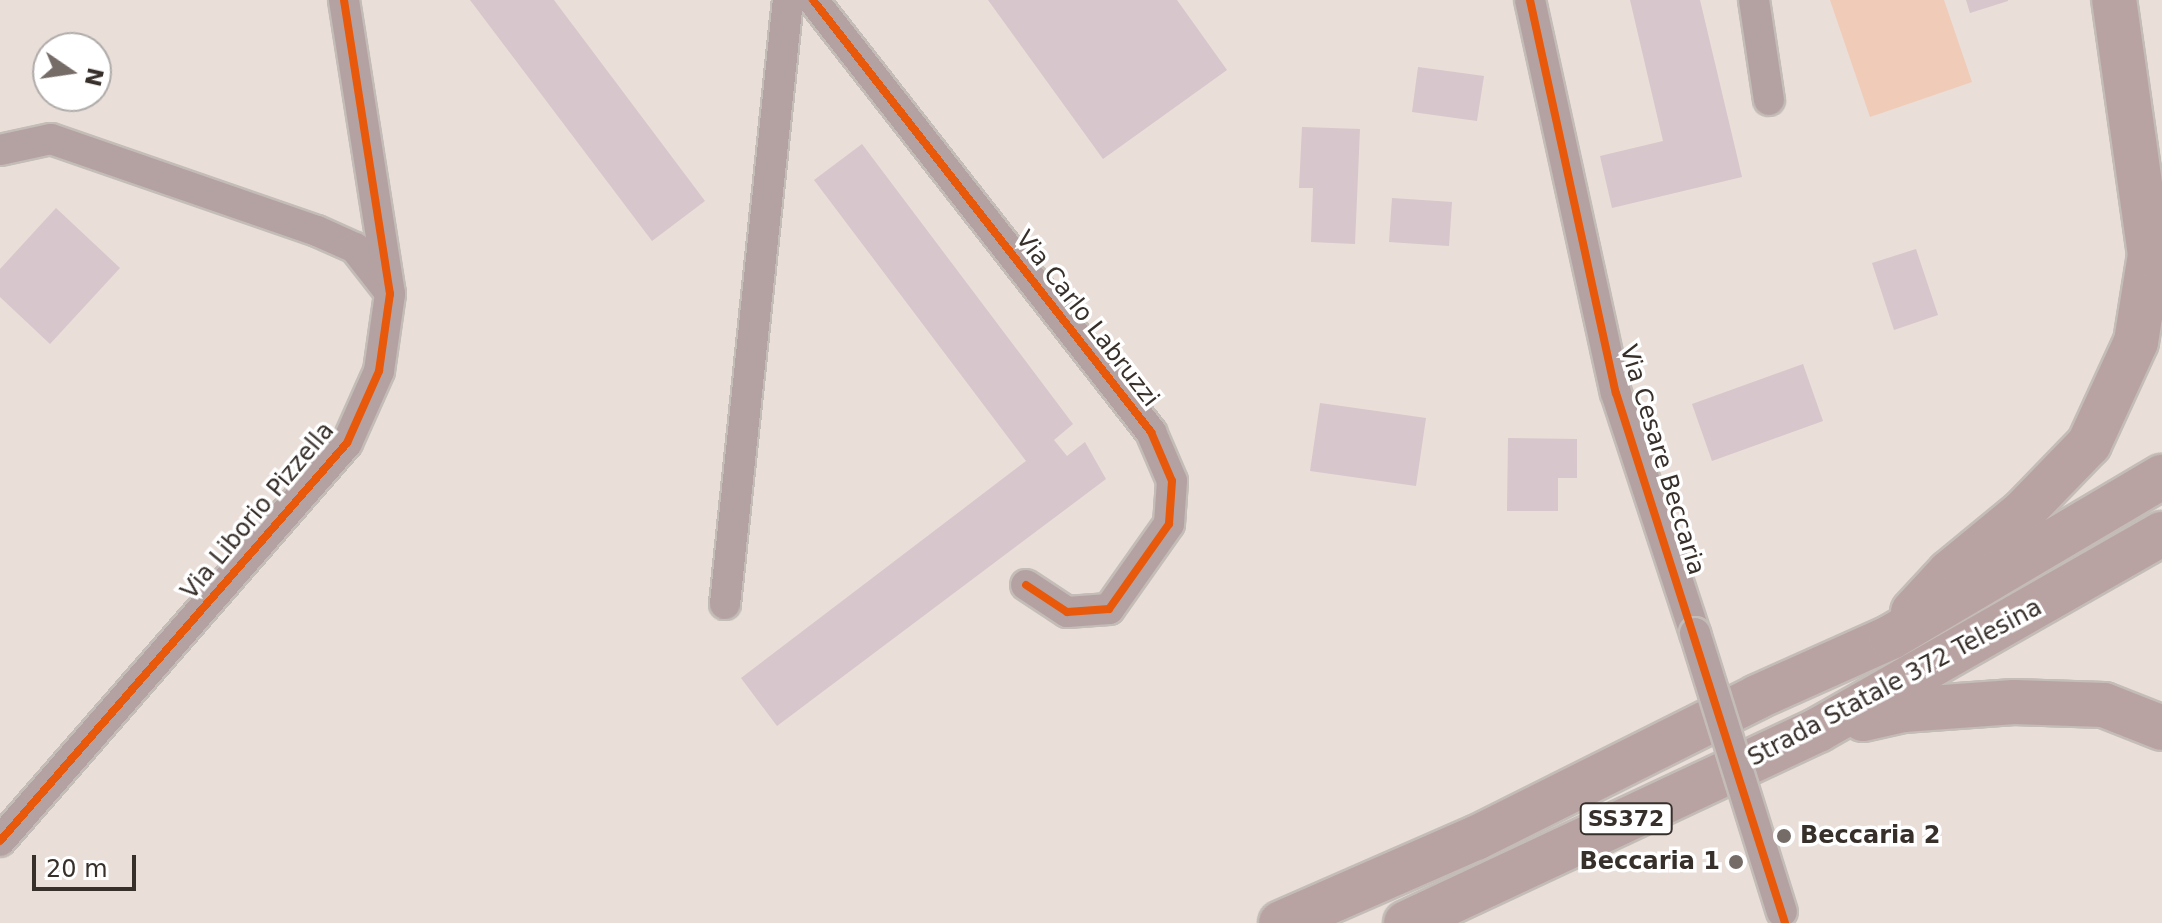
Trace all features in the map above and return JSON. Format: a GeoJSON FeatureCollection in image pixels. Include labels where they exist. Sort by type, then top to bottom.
{"type":"FeatureCollection","features":[{"type":"Feature","properties":{"kind":"highway"},"geometry":{"type":"LineString","coordinates":[[1891,637],[1949,573],[2023,512],[2089,444],[2136,342],[2150,255],[2122,76],[2114,0]]}},
{"type":"Feature","properties":{"kind":"highway"},"geometry":{"type":"LineString","coordinates":[[2122,76],[2162,120]]}},
{"type":"Feature","properties":{"kind":"highway","name":"Strada Statale 372 Telesina"},"geometry":{"type":"LineString","coordinates":[[1281,923],[1476,838],[1757,697],[1891,637],[2162,477]]}},
{"type":"Feature","properties":{"kind":"highway","name":"Strada Statale 372 Telesina"},"geometry":{"type":"LineString","coordinates":[[1406,923],[1818,730],[2162,534]]}},
{"type":"Feature","properties":{"kind":"highway"},"geometry":{"type":"LineString","coordinates":[[1818,730],[1903,710],[2014,702],[2104,705],[2162,728]]}},
{"type":"Feature","properties":{"kind":"street","name":"Via Liborio Pizzella"},"geometry":{"type":"LineString","coordinates":[[0,841],[347,443],[379,371],[390,294],[344,0]]}},
{"type":"Feature","properties":{"kind":"street"},"geometry":{"type":"LineString","coordinates":[[725,604],[788,0]]}},
{"type":"Feature","properties":{"kind":"street","name":"Via Carlo Labruzzi"},"geometry":{"type":"LineString","coordinates":[[813,0],[1151,432],[1172,481],[1169,524],[1109,609],[1067,612],[1026,585]]}},
{"type":"Feature","properties":{"kind":"street","name":"Via Cesare Beccaria"},"geometry":{"type":"LineString","coordinates":[[1530,0],[1616,393],[1784,918]]}},
{"type":"Feature","properties":{"kind":"street"},"geometry":{"type":"LineString","coordinates":[[1754,0],[1769,100]]}},
{"type":"Feature","properties":{"kind":"street"},"geometry":{"type":"LineString","coordinates":[[0,150],[51,139],[317,231],[355,248],[390,294]]}},
{"type":"Feature","properties":{"kind":"shaded area"},"geometry":{"type":"Polygon","coordinates":[[[1830,0],[1944,0],[1972,82],[1870,117],[1830,0]]]}},
{"type":"Feature","properties":{"kind":"building"},"geometry":{"type":"Polygon","coordinates":[[[470,0],[554,0],[705,201],[652,241],[470,0]]]}},
{"type":"Feature","properties":{"kind":"building"},"geometry":{"type":"Polygon","coordinates":[[[988,0],[1177,0],[1227,70],[1103,159],[988,0]]]}},
{"type":"Feature","properties":{"kind":"building"},"geometry":{"type":"Polygon","coordinates":[[[1630,0],[1700,0],[1742,177],[1612,208],[1600,156],[1663,141],[1630,0]]]}},
{"type":"Feature","properties":{"kind":"building"},"geometry":{"type":"Polygon","coordinates":[[[1966,0],[2008,0],[2008,1],[1970,13],[1966,0]]]}},
{"type":"Feature","properties":{"kind":"building"},"geometry":{"type":"Polygon","coordinates":[[[1418,67],[1484,76],[1477,121],[1412,112],[1418,67]]]}},
{"type":"Feature","properties":{"kind":"building"},"geometry":{"type":"Polygon","coordinates":[[[1302,127],[1360,129],[1355,244],[1311,242],[1313,188],[1299,188],[1302,127]]]}},
{"type":"Feature","properties":{"kind":"building"},"geometry":{"type":"Polygon","coordinates":[[[862,144],[1073,424],[1054,440],[1067,456],[1085,442],[1106,479],[777,726],[741,678],[1026,461],[814,180],[862,144]]]}},
{"type":"Feature","properties":{"kind":"building"},"geometry":{"type":"Polygon","coordinates":[[[1392,198],[1452,202],[1449,246],[1389,242],[1392,198]]]}},
{"type":"Feature","properties":{"kind":"building"},"geometry":{"type":"Polygon","coordinates":[[[56,208],[120,268],[50,344],[0,297],[0,269],[56,208]]]}},
{"type":"Feature","properties":{"kind":"building"},"geometry":{"type":"Polygon","coordinates":[[[1916,249],[1938,315],[1894,330],[1872,263],[1916,249]]]}},
{"type":"Feature","properties":{"kind":"building"},"geometry":{"type":"Polygon","coordinates":[[[1803,364],[1823,421],[1712,461],[1692,404],[1803,364]]]}},
{"type":"Feature","properties":{"kind":"building"},"geometry":{"type":"Polygon","coordinates":[[[1320,403],[1426,418],[1416,486],[1310,471],[1320,403]]]}},
{"type":"Feature","properties":{"kind":"building"},"geometry":{"type":"Polygon","coordinates":[[[1508,438],[1577,439],[1577,478],[1558,478],[1558,511],[1507,511],[1508,438]]]}},
{"type":"Feature","properties":{"kind":"cycle path"},"geometry":{"type":"LineString","coordinates":[[0,841],[347,443],[379,371],[390,294],[344,0]]}},
{"type":"Feature","properties":{"kind":"cycle path"},"geometry":{"type":"LineString","coordinates":[[813,0],[1151,432],[1172,481],[1169,524],[1109,609],[1067,612],[1026,585]]}},
{"type":"Feature","properties":{"kind":"cycle path"},"geometry":{"type":"LineString","coordinates":[[1530,0],[1616,393],[1785,923]]}},
{"type":"Feature","properties":{"kind":"place","name":"Beccaria 2"},"geometry":{"type":"Point","coordinates":[1784,836]}},
{"type":"Feature","properties":{"kind":"place","name":"Beccaria 1"},"geometry":{"type":"Point","coordinates":[1736,862]}}]}
